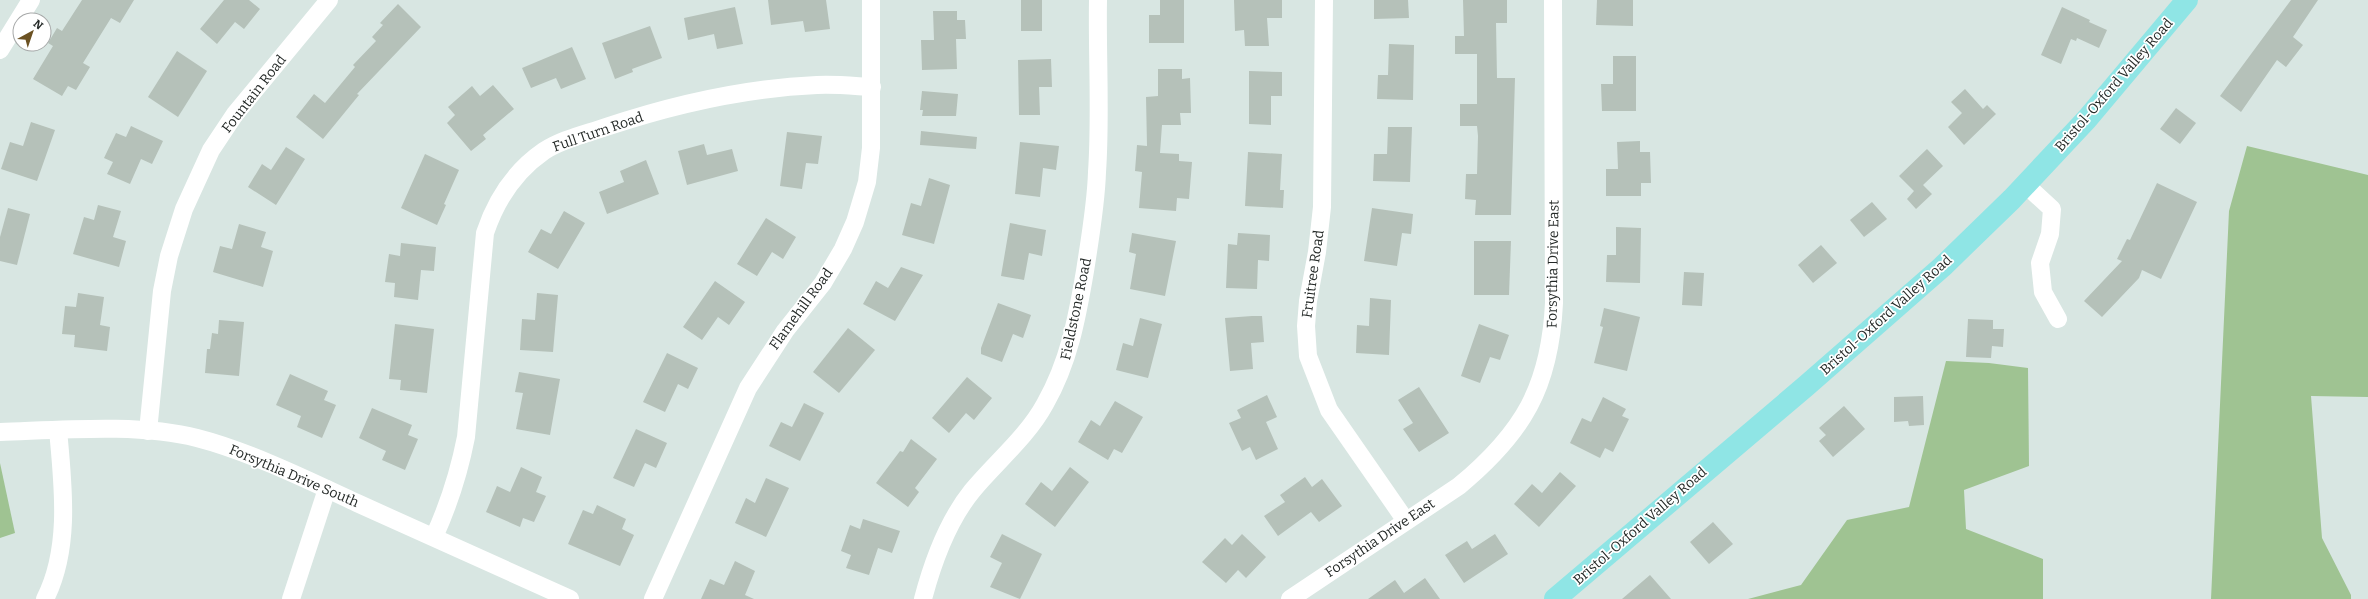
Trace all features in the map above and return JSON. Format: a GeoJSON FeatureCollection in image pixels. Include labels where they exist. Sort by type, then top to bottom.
{"type":"FeatureCollection","features":[{"type":"Feature","properties":{"kind":"main road","name":"Bristol-Oxford Valley Road"},"geometry":{"type":"LineString","coordinates":[[1556,599],[1806,386],[1942,267],[2026,184],[2087,119],[2187,0]]}},
{"type":"Feature","properties":{"kind":"street"},"geometry":{"type":"LineString","coordinates":[[0,50],[31,0]]}},
{"type":"Feature","properties":{"kind":"street","name":"Fountain Road"},"geometry":{"type":"LineString","coordinates":[[148,431],[162,291],[169,256],[184,209],[212,150],[235,114],[329,0]]}},
{"type":"Feature","properties":{"kind":"street","name":"Flamehill Road"},"geometry":{"type":"LineString","coordinates":[[653,599],[748,388],[781,336],[823,283],[843,249],[855,222],[867,182],[870,155],[872,87],[871,0]]}},
{"type":"Feature","properties":{"kind":"street","name":"Fieldstone Road"},"geometry":{"type":"LineString","coordinates":[[923,599],[934,560],[958,510],[972,491],[1027,430],[1044,406],[1061,374],[1071,345],[1092,227],[1098,173],[1098,0]]}},
{"type":"Feature","properties":{"kind":"street","name":"Fruitree Road"},"geometry":{"type":"LineString","coordinates":[[1324,0],[1324,138],[1322,208],[1317,252],[1308,301],[1306,326],[1308,356],[1329,410],[1406,521]]}},
{"type":"Feature","properties":{"kind":"street","name":"Forsythia Drive East"},"geometry":{"type":"LineString","coordinates":[[1290,599],[1459,486],[1503,446],[1519,425],[1534,399],[1544,372],[1553,332],[1553,0]]}},
{"type":"Feature","properties":{"kind":"street","name":"Full Turn Road"},"geometry":{"type":"LineString","coordinates":[[434,537],[448,505],[460,470],[466,437],[485,233],[491,216],[503,192],[523,169],[545,151],[563,141],[618,123],[719,95],[819,85],[872,87]]}},
{"type":"Feature","properties":{"kind":"street"},"geometry":{"type":"LineString","coordinates":[[2026,184],[2052,208],[2050,234],[2040,263],[2043,292],[2058,319]]}},
{"type":"Feature","properties":{"kind":"street"},"geometry":{"type":"LineString","coordinates":[[44,599],[60,555],[63,483],[58,430]]}},
{"type":"Feature","properties":{"kind":"street","name":"Forsythia Drive South"},"geometry":{"type":"LineString","coordinates":[[0,432],[58,430],[148,431],[196,437],[228,448],[327,489],[434,537],[559,597]]}},
{"type":"Feature","properties":{"kind":"street"},"geometry":{"type":"LineString","coordinates":[[291,599],[327,489]]}},
{"type":"Feature","properties":{"kind":"green space"},"geometry":{"type":"Polygon","coordinates":[[[2247,146],[2368,175],[2368,397],[2311,396],[2322,538],[2351,595],[2351,599],[2211,599],[2229,211],[2247,146]]]}},
{"type":"Feature","properties":{"kind":"green space"},"geometry":{"type":"Polygon","coordinates":[[[1946,361],[1989,363],[2028,368],[2029,466],[1964,490],[1966,529],[2043,559],[2043,599],[1748,599],[1801,585],[1847,520],[1909,507],[1946,361]]]}},
{"type":"Feature","properties":{"kind":"green space"},"geometry":{"type":"Polygon","coordinates":[[[0,463],[15,533],[0,538],[0,463]]]}},
{"type":"Feature","properties":{"kind":"building"},"geometry":{"type":"Polygon","coordinates":[[[82,0],[134,0],[120,23],[111,18],[83,63],[90,67],[76,90],[68,86],[62,96],[33,79],[49,52],[52,52],[52,36],[57,28],[62,31],[82,0]]]}},
{"type":"Feature","properties":{"kind":"building"},"geometry":{"type":"Polygon","coordinates":[[[224,0],[249,0],[260,9],[244,29],[235,22],[217,44],[200,29],[224,0]]]}},
{"type":"Feature","properties":{"kind":"building"},"geometry":{"type":"Polygon","coordinates":[[[768,0],[826,0],[830,29],[805,32],[803,21],[771,25],[768,0]]]}},
{"type":"Feature","properties":{"kind":"building"},"geometry":{"type":"Polygon","coordinates":[[[1021,0],[1042,0],[1042,31],[1021,31],[1021,0]]]}},
{"type":"Feature","properties":{"kind":"building"},"geometry":{"type":"Polygon","coordinates":[[[1160,0],[1184,0],[1184,43],[1149,43],[1149,15],[1160,15],[1160,0]]]}},
{"type":"Feature","properties":{"kind":"building"},"geometry":{"type":"Polygon","coordinates":[[[1234,0],[1282,0],[1282,18],[1267,18],[1269,46],[1245,46],[1244,30],[1235,31],[1234,0]]]}},
{"type":"Feature","properties":{"kind":"building"},"geometry":{"type":"Polygon","coordinates":[[[1374,0],[1408,0],[1409,18],[1374,19],[1374,0]]]}},
{"type":"Feature","properties":{"kind":"building"},"geometry":{"type":"Polygon","coordinates":[[[1463,0],[1507,0],[1507,23],[1496,23],[1497,78],[1515,78],[1511,215],[1475,215],[1476,200],[1465,199],[1466,174],[1477,174],[1478,136],[1477,126],[1460,126],[1460,104],[1477,104],[1477,54],[1455,54],[1455,36],[1464,36],[1463,0]]]}},
{"type":"Feature","properties":{"kind":"building"},"geometry":{"type":"Polygon","coordinates":[[[1597,0],[1633,0],[1633,26],[1596,25],[1597,0]]]}},
{"type":"Feature","properties":{"kind":"building"},"geometry":{"type":"Polygon","coordinates":[[[2291,0],[2318,0],[2293,37],[2303,45],[2286,67],[2277,60],[2241,112],[2220,96],[2291,0]]]}},
{"type":"Feature","properties":{"kind":"building"},"geometry":{"type":"Polygon","coordinates":[[[398,4],[421,27],[357,94],[359,95],[323,139],[296,117],[314,94],[325,103],[355,67],[353,65],[376,41],[372,37],[383,25],[380,23],[398,4]]]}},
{"type":"Feature","properties":{"kind":"building"},"geometry":{"type":"Polygon","coordinates":[[[735,7],[743,44],[717,49],[714,34],[688,40],[684,18],[735,7]]]}},
{"type":"Feature","properties":{"kind":"building"},"geometry":{"type":"Polygon","coordinates":[[[2062,7],[2107,30],[2099,48],[2077,38],[2076,41],[2071,39],[2061,64],[2041,55],[2062,7]]]}},
{"type":"Feature","properties":{"kind":"building"},"geometry":{"type":"Polygon","coordinates":[[[933,11],[957,11],[957,20],[965,20],[966,39],[956,39],[957,69],[922,70],[921,40],[934,40],[933,11]]]}},
{"type":"Feature","properties":{"kind":"building"},"geometry":{"type":"Polygon","coordinates":[[[650,26],[662,58],[632,69],[633,72],[615,79],[602,43],[650,26]]]}},
{"type":"Feature","properties":{"kind":"building"},"geometry":{"type":"Polygon","coordinates":[[[1389,44],[1414,45],[1413,100],[1377,99],[1378,75],[1388,75],[1389,44]]]}},
{"type":"Feature","properties":{"kind":"building"},"geometry":{"type":"Polygon","coordinates":[[[572,47],[586,79],[561,89],[556,78],[531,88],[522,68],[572,47]]]}},
{"type":"Feature","properties":{"kind":"building"},"geometry":{"type":"Polygon","coordinates":[[[177,51],[207,71],[178,117],[148,97],[177,51]]]}},
{"type":"Feature","properties":{"kind":"building"},"geometry":{"type":"Polygon","coordinates":[[[1613,56],[1636,56],[1636,111],[1602,111],[1601,84],[1613,84],[1613,56]]]}},
{"type":"Feature","properties":{"kind":"building"},"geometry":{"type":"Polygon","coordinates":[[[1051,59],[1052,87],[1039,87],[1040,115],[1019,115],[1018,60],[1051,59]]]}},
{"type":"Feature","properties":{"kind":"building"},"geometry":{"type":"Polygon","coordinates":[[[1158,69],[1182,69],[1182,79],[1190,78],[1191,113],[1180,113],[1181,125],[1162,125],[1160,153],[1179,154],[1179,161],[1192,162],[1189,199],[1177,198],[1176,211],[1139,208],[1142,172],[1135,171],[1137,145],[1147,146],[1146,97],[1158,96],[1158,69]]]}},
{"type":"Feature","properties":{"kind":"building"},"geometry":{"type":"Polygon","coordinates":[[[1249,71],[1282,72],[1282,96],[1271,96],[1271,125],[1249,124],[1249,71]]]}},
{"type":"Feature","properties":{"kind":"building"},"geometry":{"type":"Polygon","coordinates":[[[493,85],[514,109],[483,135],[486,139],[471,151],[447,123],[455,115],[448,107],[472,86],[480,96],[493,85]]]}},
{"type":"Feature","properties":{"kind":"building"},"geometry":{"type":"Polygon","coordinates":[[[1965,89],[1983,109],[1987,105],[1996,114],[1964,145],[1948,127],[1962,113],[1951,102],[1965,89]]]}},
{"type":"Feature","properties":{"kind":"building"},"geometry":{"type":"Polygon","coordinates":[[[922,91],[958,94],[956,116],[922,116],[923,110],[920,110],[922,91]]]}},
{"type":"Feature","properties":{"kind":"building"},"geometry":{"type":"Polygon","coordinates":[[[2176,108],[2196,123],[2180,144],[2160,129],[2176,108]]]}},
{"type":"Feature","properties":{"kind":"building"},"geometry":{"type":"Polygon","coordinates":[[[31,122],[55,130],[37,181],[1,169],[10,142],[23,146],[31,122]]]}},
{"type":"Feature","properties":{"kind":"building"},"geometry":{"type":"Polygon","coordinates":[[[131,126],[163,141],[152,164],[141,159],[130,184],[107,174],[113,162],[104,158],[116,133],[126,137],[131,126]]]}},
{"type":"Feature","properties":{"kind":"building"},"geometry":{"type":"Polygon","coordinates":[[[1388,127],[1412,127],[1410,182],[1373,181],[1374,154],[1387,154],[1388,127]]]}},
{"type":"Feature","properties":{"kind":"building"},"geometry":{"type":"Polygon","coordinates":[[[921,131],[977,137],[976,149],[920,145],[921,131]]]}},
{"type":"Feature","properties":{"kind":"building"},"geometry":{"type":"Polygon","coordinates":[[[787,132],[822,136],[818,164],[806,163],[802,189],[780,186],[787,132]]]}},
{"type":"Feature","properties":{"kind":"building"},"geometry":{"type":"Polygon","coordinates":[[[1640,141],[1640,152],[1650,152],[1651,183],[1641,183],[1641,196],[1606,196],[1606,169],[1618,169],[1617,142],[1640,141]]]}},
{"type":"Feature","properties":{"kind":"building"},"geometry":{"type":"Polygon","coordinates":[[[1020,142],[1059,146],[1056,170],[1043,168],[1040,197],[1015,194],[1020,142]]]}},
{"type":"Feature","properties":{"kind":"building"},"geometry":{"type":"Polygon","coordinates":[[[704,144],[707,155],[732,149],[738,171],[687,185],[678,151],[704,144]]]}},
{"type":"Feature","properties":{"kind":"building"},"geometry":{"type":"Polygon","coordinates":[[[286,147],[305,159],[276,205],[248,187],[262,164],[271,170],[286,147]]]}},
{"type":"Feature","properties":{"kind":"building"},"geometry":{"type":"Polygon","coordinates":[[[1927,149],[1943,166],[1923,185],[1932,194],[1916,209],[1907,199],[1914,191],[1899,176],[1927,149]]]}},
{"type":"Feature","properties":{"kind":"building"},"geometry":{"type":"Polygon","coordinates":[[[1248,152],[1282,154],[1280,190],[1284,190],[1283,208],[1245,206],[1248,152]]]}},
{"type":"Feature","properties":{"kind":"building"},"geometry":{"type":"Polygon","coordinates":[[[425,154],[459,170],[444,204],[446,205],[437,225],[401,208],[425,154]]]}},
{"type":"Feature","properties":{"kind":"building"},"geometry":{"type":"Polygon","coordinates":[[[646,160],[659,194],[607,214],[599,192],[624,182],[620,171],[646,160]]]}},
{"type":"Feature","properties":{"kind":"building"},"geometry":{"type":"Polygon","coordinates":[[[929,178],[950,185],[934,244],[902,235],[911,203],[921,206],[929,178]]]}},
{"type":"Feature","properties":{"kind":"building"},"geometry":{"type":"Polygon","coordinates":[[[2157,183],[2197,202],[2161,279],[2142,270],[2139,278],[2102,317],[2084,301],[2122,261],[2117,259],[2127,239],[2130,240],[2157,183]]]}},
{"type":"Feature","properties":{"kind":"building"},"geometry":{"type":"Polygon","coordinates":[[[1872,202],[1887,219],[1864,237],[1850,220],[1872,202]]]}},
{"type":"Feature","properties":{"kind":"building"},"geometry":{"type":"Polygon","coordinates":[[[98,205],[121,211],[113,237],[126,241],[119,267],[73,254],[84,217],[94,220],[98,205]]]}},
{"type":"Feature","properties":{"kind":"building"},"geometry":{"type":"Polygon","coordinates":[[[8,208],[30,214],[17,265],[0,261],[0,237],[8,208]]]}},
{"type":"Feature","properties":{"kind":"building"},"geometry":{"type":"Polygon","coordinates":[[[1372,208],[1413,214],[1411,234],[1402,233],[1397,266],[1364,261],[1372,208]]]}},
{"type":"Feature","properties":{"kind":"building"},"geometry":{"type":"Polygon","coordinates":[[[564,211],[585,223],[558,269],[528,252],[541,229],[551,234],[564,211]]]}},
{"type":"Feature","properties":{"kind":"building"},"geometry":{"type":"Polygon","coordinates":[[[766,218],[796,237],[783,259],[772,252],[757,276],[737,264],[766,218]]]}},
{"type":"Feature","properties":{"kind":"building"},"geometry":{"type":"Polygon","coordinates":[[[1010,223],[1046,230],[1042,256],[1029,253],[1024,280],[1001,276],[1010,223]]]}},
{"type":"Feature","properties":{"kind":"building"},"geometry":{"type":"Polygon","coordinates":[[[239,224],[266,232],[261,247],[273,251],[263,287],[213,272],[220,246],[232,249],[239,224]]]}},
{"type":"Feature","properties":{"kind":"building"},"geometry":{"type":"Polygon","coordinates":[[[1616,227],[1641,228],[1640,283],[1606,282],[1607,255],[1616,255],[1616,227]]]}},
{"type":"Feature","properties":{"kind":"building"},"geometry":{"type":"Polygon","coordinates":[[[1132,233],[1176,241],[1165,296],[1130,289],[1136,254],[1129,252],[1132,233]]]}},
{"type":"Feature","properties":{"kind":"building"},"geometry":{"type":"Polygon","coordinates":[[[1238,233],[1270,235],[1269,261],[1258,260],[1257,289],[1226,288],[1228,244],[1237,245],[1238,233]]]}},
{"type":"Feature","properties":{"kind":"building"},"geometry":{"type":"Polygon","coordinates":[[[1474,241],[1511,241],[1509,295],[1474,295],[1474,241]]]}},
{"type":"Feature","properties":{"kind":"building"},"geometry":{"type":"Polygon","coordinates":[[[401,243],[436,247],[434,271],[421,270],[418,300],[394,297],[395,283],[385,282],[389,254],[400,256],[401,243]]]}},
{"type":"Feature","properties":{"kind":"building"},"geometry":{"type":"Polygon","coordinates":[[[1821,245],[1837,263],[1813,283],[1798,265],[1821,245]]]}},
{"type":"Feature","properties":{"kind":"building"},"geometry":{"type":"Polygon","coordinates":[[[901,267],[923,275],[895,321],[863,304],[876,281],[888,288],[901,267]]]}},
{"type":"Feature","properties":{"kind":"building"},"geometry":{"type":"Polygon","coordinates":[[[1684,272],[1704,273],[1702,306],[1682,305],[1684,272]]]}},
{"type":"Feature","properties":{"kind":"building"},"geometry":{"type":"Polygon","coordinates":[[[715,281],[745,302],[729,325],[718,317],[702,340],[683,327],[715,281]]]}},
{"type":"Feature","properties":{"kind":"building"},"geometry":{"type":"Polygon","coordinates":[[[78,293],[104,297],[100,325],[110,327],[107,351],[74,347],[75,335],[62,334],[65,306],[76,307],[78,293]]]}},
{"type":"Feature","properties":{"kind":"building"},"geometry":{"type":"Polygon","coordinates":[[[537,293],[558,295],[553,352],[520,350],[522,319],[535,320],[537,293]]]}},
{"type":"Feature","properties":{"kind":"building"},"geometry":{"type":"Polygon","coordinates":[[[1370,298],[1391,300],[1389,355],[1356,353],[1357,325],[1369,326],[1370,298]]]}},
{"type":"Feature","properties":{"kind":"building"},"geometry":{"type":"Polygon","coordinates":[[[998,303],[1031,315],[1023,338],[1013,334],[1002,362],[981,354],[981,348],[998,303]]]}},
{"type":"Feature","properties":{"kind":"building"},"geometry":{"type":"Polygon","coordinates":[[[1604,308],[1640,317],[1627,371],[1594,363],[1603,327],[1600,326],[1604,308]]]}},
{"type":"Feature","properties":{"kind":"building"},"geometry":{"type":"Polygon","coordinates":[[[1262,316],[1264,342],[1251,343],[1253,369],[1230,371],[1225,318],[1262,316]]]}},
{"type":"Feature","properties":{"kind":"building"},"geometry":{"type":"Polygon","coordinates":[[[1140,318],[1162,324],[1148,378],[1116,370],[1123,343],[1133,346],[1140,318]]]}},
{"type":"Feature","properties":{"kind":"building"},"geometry":{"type":"Polygon","coordinates":[[[1968,319],[1993,320],[1993,329],[2004,329],[2003,347],[1992,346],[1991,358],[1966,357],[1968,319]]]}},
{"type":"Feature","properties":{"kind":"building"},"geometry":{"type":"Polygon","coordinates":[[[219,320],[244,322],[239,376],[205,373],[207,349],[210,349],[212,333],[218,334],[219,320]]]}},
{"type":"Feature","properties":{"kind":"building"},"geometry":{"type":"Polygon","coordinates":[[[395,324],[434,329],[427,393],[400,390],[401,380],[389,379],[395,324]]]}},
{"type":"Feature","properties":{"kind":"building"},"geometry":{"type":"Polygon","coordinates":[[[1479,324],[1509,335],[1500,360],[1490,357],[1480,383],[1461,376],[1479,324]]]}},
{"type":"Feature","properties":{"kind":"building"},"geometry":{"type":"Polygon","coordinates":[[[848,328],[875,350],[839,393],[813,372],[848,328]]]}},
{"type":"Feature","properties":{"kind":"building"},"geometry":{"type":"Polygon","coordinates":[[[667,353],[698,368],[688,389],[678,384],[665,412],[643,402],[667,353]]]}},
{"type":"Feature","properties":{"kind":"building"},"geometry":{"type":"Polygon","coordinates":[[[519,372],[560,379],[550,435],[516,429],[523,393],[515,392],[519,372]]]}},
{"type":"Feature","properties":{"kind":"building"},"geometry":{"type":"Polygon","coordinates":[[[290,374],[328,391],[324,400],[336,405],[322,438],[297,427],[301,416],[276,405],[290,374]]]}},
{"type":"Feature","properties":{"kind":"building"},"geometry":{"type":"Polygon","coordinates":[[[967,377],[992,398],[974,420],[966,413],[949,433],[932,418],[967,377]]]}},
{"type":"Feature","properties":{"kind":"building"},"geometry":{"type":"Polygon","coordinates":[[[1419,387],[1449,433],[1419,452],[1403,429],[1413,423],[1398,400],[1419,387]]]}},
{"type":"Feature","properties":{"kind":"building"},"geometry":{"type":"Polygon","coordinates":[[[1267,395],[1277,417],[1266,422],[1278,449],[1256,460],[1250,447],[1242,451],[1229,423],[1241,418],[1237,410],[1267,395]]]}},
{"type":"Feature","properties":{"kind":"building"},"geometry":{"type":"Polygon","coordinates":[[[1923,396],[1924,425],[1909,426],[1908,421],[1894,422],[1894,397],[1923,396]]]}},
{"type":"Feature","properties":{"kind":"building"},"geometry":{"type":"Polygon","coordinates":[[[1603,397],[1626,409],[1622,416],[1629,419],[1613,452],[1605,448],[1600,458],[1570,443],[1582,418],[1591,422],[1603,397]]]}},
{"type":"Feature","properties":{"kind":"building"},"geometry":{"type":"Polygon","coordinates":[[[1115,401],[1143,417],[1122,453],[1114,449],[1108,460],[1078,442],[1091,420],[1100,426],[1115,401]]]}},
{"type":"Feature","properties":{"kind":"building"},"geometry":{"type":"Polygon","coordinates":[[[804,403],[824,413],[800,461],[769,446],[781,422],[792,427],[804,403]]]}},
{"type":"Feature","properties":{"kind":"building"},"geometry":{"type":"Polygon","coordinates":[[[1844,406],[1865,429],[1833,457],[1819,441],[1826,435],[1819,428],[1844,406]]]}},
{"type":"Feature","properties":{"kind":"building"},"geometry":{"type":"Polygon","coordinates":[[[372,408],[412,425],[408,435],[418,439],[405,470],[382,460],[386,451],[359,438],[372,408]]]}},
{"type":"Feature","properties":{"kind":"building"},"geometry":{"type":"Polygon","coordinates":[[[636,429],[667,443],[656,468],[645,463],[634,487],[613,478],[636,429]]]}},
{"type":"Feature","properties":{"kind":"building"},"geometry":{"type":"Polygon","coordinates":[[[911,439],[937,459],[915,488],[919,492],[908,507],[876,483],[900,451],[903,452],[911,439]]]}},
{"type":"Feature","properties":{"kind":"building"},"geometry":{"type":"Polygon","coordinates":[[[521,467],[542,477],[536,492],[546,496],[534,522],[523,518],[520,527],[486,512],[497,486],[510,492],[521,467]]]}},
{"type":"Feature","properties":{"kind":"building"},"geometry":{"type":"Polygon","coordinates":[[[1070,467],[1089,482],[1055,527],[1025,504],[1041,482],[1052,491],[1070,467]]]}},
{"type":"Feature","properties":{"kind":"building"},"geometry":{"type":"Polygon","coordinates":[[[1560,472],[1576,486],[1539,527],[1514,504],[1532,484],[1542,493],[1560,472]]]}},
{"type":"Feature","properties":{"kind":"building"},"geometry":{"type":"Polygon","coordinates":[[[1305,477],[1312,487],[1322,479],[1342,506],[1319,522],[1311,512],[1278,536],[1264,516],[1285,502],[1280,495],[1305,477]]]}},
{"type":"Feature","properties":{"kind":"building"},"geometry":{"type":"Polygon","coordinates":[[[766,478],[789,488],[766,537],[735,523],[746,498],[755,503],[766,478]]]}},
{"type":"Feature","properties":{"kind":"building"},"geometry":{"type":"Polygon","coordinates":[[[597,505],[626,519],[622,529],[634,535],[620,566],[568,544],[583,510],[593,514],[597,505]]]}},
{"type":"Feature","properties":{"kind":"building"},"geometry":{"type":"Polygon","coordinates":[[[863,519],[900,531],[892,553],[878,548],[869,575],[846,568],[851,555],[841,551],[850,525],[860,529],[863,519]]]}},
{"type":"Feature","properties":{"kind":"building"},"geometry":{"type":"Polygon","coordinates":[[[1713,522],[1733,544],[1709,564],[1690,542],[1713,522]]]}},
{"type":"Feature","properties":{"kind":"building"},"geometry":{"type":"Polygon","coordinates":[[[1002,534],[1042,554],[1020,599],[990,587],[1002,563],[990,557],[1002,534]]]}},
{"type":"Feature","properties":{"kind":"building"},"geometry":{"type":"Polygon","coordinates":[[[1242,534],[1266,557],[1246,578],[1238,570],[1226,583],[1202,562],[1225,538],[1232,545],[1242,534]]]}},
{"type":"Feature","properties":{"kind":"building"},"geometry":{"type":"Polygon","coordinates":[[[1495,534],[1508,554],[1464,583],[1445,555],[1467,541],[1472,549],[1495,534]]]}},
{"type":"Feature","properties":{"kind":"building"},"geometry":{"type":"Polygon","coordinates":[[[735,561],[755,571],[745,595],[754,599],[701,599],[710,579],[724,585],[735,561]]]}},
{"type":"Feature","properties":{"kind":"building"},"geometry":{"type":"Polygon","coordinates":[[[1650,575],[1671,599],[1622,599],[1650,575]]]}},
{"type":"Feature","properties":{"kind":"building"},"geometry":{"type":"Polygon","coordinates":[[[1425,578],[1440,599],[1368,599],[1395,580],[1404,593],[1425,578]]]}}]}
